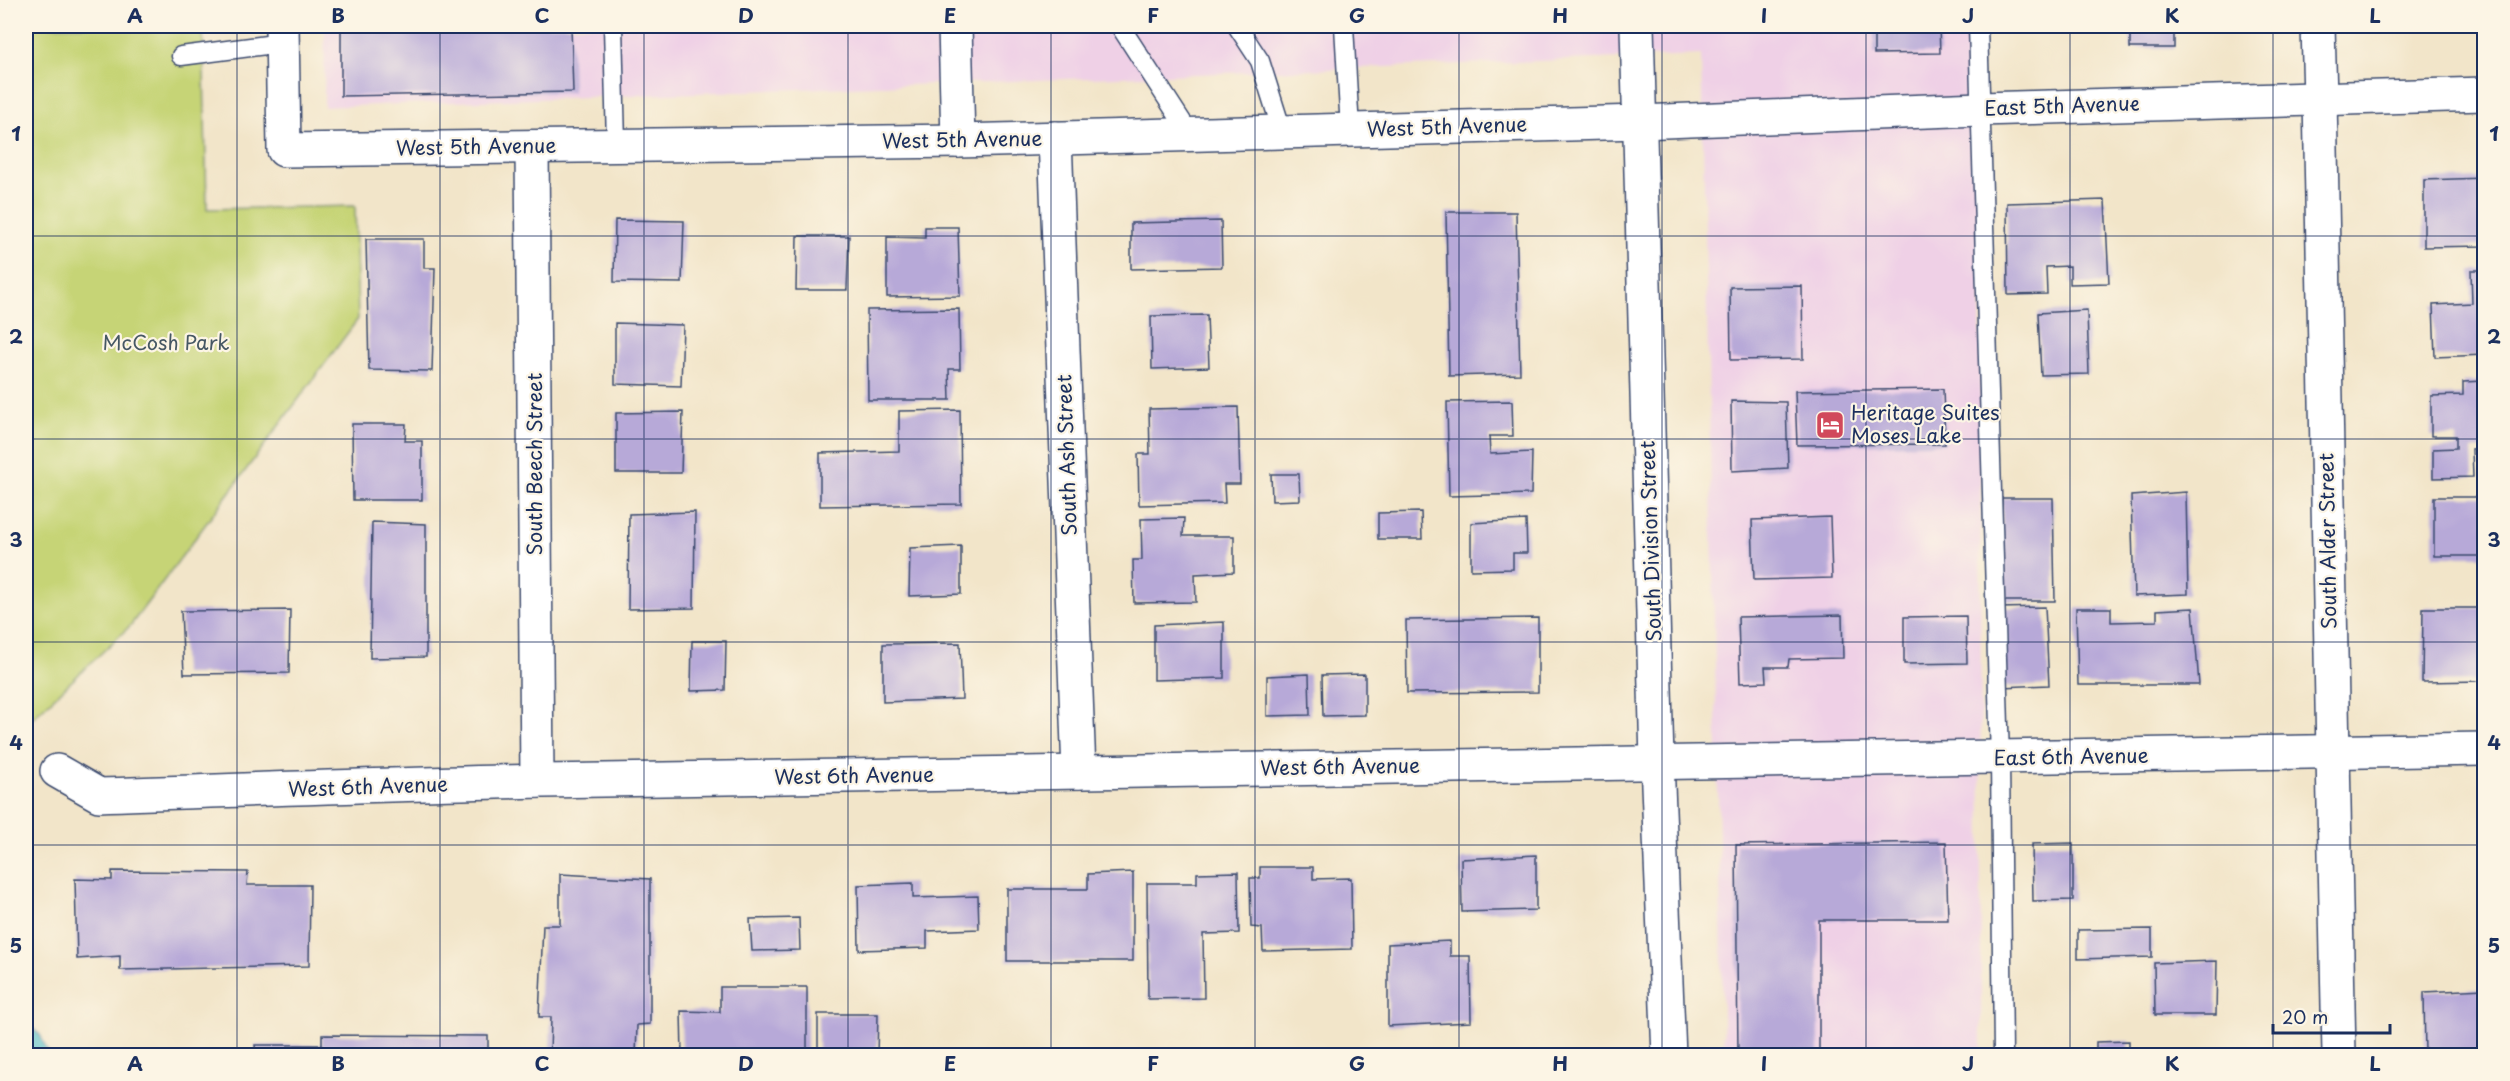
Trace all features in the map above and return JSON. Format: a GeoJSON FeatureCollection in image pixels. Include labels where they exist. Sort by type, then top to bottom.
{"type":"FeatureCollection","features":[{"type":"Feature","properties":{"kind":"street"},"geometry":{"type":"LineString","coordinates":[[955,26],[958,141]]}},
{"type":"Feature","properties":{"kind":"street","name":"South Division Street"},"geometry":{"type":"LineString","coordinates":[[1637,26],[1657,761],[1669,1056]]}},
{"type":"Feature","properties":{"kind":"street","name":"South Alder Street"},"geometry":{"type":"LineString","coordinates":[[2318,26],[2331,752],[2339,1056]]}},
{"type":"Feature","properties":{"kind":"street","name":"West 5th Avenue"},"geometry":{"type":"LineString","coordinates":[[282,34],[284,150],[958,141],[1639,122]]}},
{"type":"Feature","properties":{"kind":"street","name":"East 5th Avenue"},"geometry":{"type":"LineString","coordinates":[[1639,122],[2484,94]]}},
{"type":"Feature","properties":{"kind":"street","name":"South Ash Street"},"geometry":{"type":"LineString","coordinates":[[1055,138],[1079,772]]}},
{"type":"Feature","properties":{"kind":"street","name":"South Beech Street"},"geometry":{"type":"LineString","coordinates":[[532,147],[537,781]]}},
{"type":"Feature","properties":{"kind":"street","name":"East 6th Avenue"},"geometry":{"type":"LineString","coordinates":[[1657,761],[2000,759],[2484,749]]}},
{"type":"Feature","properties":{"kind":"street","name":"West 6th Avenue"},"geometry":{"type":"LineString","coordinates":[[57,771],[99,795],[537,781],[1657,761]]}},
{"type":"Feature","properties":{"kind":"lane"},"geometry":{"type":"LineString","coordinates":[[614,26],[616,144]]}},
{"type":"Feature","properties":{"kind":"lane"},"geometry":{"type":"LineString","coordinates":[[1120,26],[1190,134]]}},
{"type":"Feature","properties":{"kind":"lane"},"geometry":{"type":"LineString","coordinates":[[1237,26],[1260,61],[1282,131]]}},
{"type":"Feature","properties":{"kind":"lane"},"geometry":{"type":"LineString","coordinates":[[1344,26],[1350,130]]}},
{"type":"Feature","properties":{"kind":"lane"},"geometry":{"type":"LineString","coordinates":[[1978,26],[2000,759],[2003,1056]]}},
{"type":"Feature","properties":{"kind":"lane"},"geometry":{"type":"LineString","coordinates":[[181,56],[282,34]]}},
{"type":"Feature","properties":{"kind":"shaded area"},"geometry":{"type":"Polygon","coordinates":[[[325,26],[1980,26],[1981,1055],[1724,1055],[1701,55],[324,107],[325,26]]]}},
{"type":"Feature","properties":{"kind":"green space","name":"McCosh Park"},"geometry":{"type":"Polygon","coordinates":[[[26,26],[203,26],[207,209],[355,206],[358,319],[130,626],[26,724],[26,26]]]}},
{"type":"Feature","properties":{"kind":"water"},"geometry":{"type":"Polygon","coordinates":[[[26,1023],[40,1035],[49,1055],[26,1055],[26,1023]]]}},
{"type":"Feature","properties":{"kind":"building"},"geometry":{"type":"Polygon","coordinates":[[[341,26],[571,26],[573,92],[341,96],[341,26]]]}},
{"type":"Feature","properties":{"kind":"building"},"geometry":{"type":"Polygon","coordinates":[[[1874,26],[1939,26],[1940,53],[1874,54],[1874,26]]]}},
{"type":"Feature","properties":{"kind":"building"},"geometry":{"type":"Polygon","coordinates":[[[2097,26],[2174,26],[2174,48],[2130,48],[2130,28],[2097,28],[2097,26]]]}},
{"type":"Feature","properties":{"kind":"building"},"geometry":{"type":"Polygon","coordinates":[[[2484,178],[2484,246],[2424,247],[2424,180],[2484,178]]]}},
{"type":"Feature","properties":{"kind":"building"},"geometry":{"type":"Polygon","coordinates":[[[2105,200],[2109,283],[2070,284],[2070,266],[2046,267],[2047,294],[2008,295],[2007,203],[2105,200]]]}},
{"type":"Feature","properties":{"kind":"building"},"geometry":{"type":"Polygon","coordinates":[[[1446,212],[1516,212],[1520,374],[1449,376],[1446,212]]]}},
{"type":"Feature","properties":{"kind":"building"},"geometry":{"type":"Polygon","coordinates":[[[615,220],[684,221],[682,283],[614,282],[615,220]]]}},
{"type":"Feature","properties":{"kind":"building"},"geometry":{"type":"Polygon","coordinates":[[[1221,221],[1222,267],[1131,269],[1131,223],[1221,221]]]}},
{"type":"Feature","properties":{"kind":"building"},"geometry":{"type":"Polygon","coordinates":[[[925,227],[958,227],[960,296],[887,297],[887,237],[925,238],[925,227]]]}},
{"type":"Feature","properties":{"kind":"building"},"geometry":{"type":"Polygon","coordinates":[[[797,236],[849,236],[847,290],[796,290],[797,236]]]}},
{"type":"Feature","properties":{"kind":"building"},"geometry":{"type":"Polygon","coordinates":[[[366,239],[424,239],[424,268],[435,268],[432,371],[369,370],[366,239]]]}},
{"type":"Feature","properties":{"kind":"building"},"geometry":{"type":"Polygon","coordinates":[[[2471,270],[2484,270],[2484,355],[2435,357],[2433,305],[2472,303],[2471,270]]]}},
{"type":"Feature","properties":{"kind":"building"},"geometry":{"type":"Polygon","coordinates":[[[1802,286],[1803,359],[1731,360],[1730,287],[1802,286]]]}},
{"type":"Feature","properties":{"kind":"building"},"geometry":{"type":"Polygon","coordinates":[[[959,309],[960,369],[949,369],[950,400],[868,400],[867,310],[959,309]]]}},
{"type":"Feature","properties":{"kind":"building"},"geometry":{"type":"Polygon","coordinates":[[[2087,310],[2089,374],[2041,375],[2038,313],[2087,310]]]}},
{"type":"Feature","properties":{"kind":"building"},"geometry":{"type":"Polygon","coordinates":[[[1207,315],[1209,367],[1152,369],[1151,316],[1207,315]]]}},
{"type":"Feature","properties":{"kind":"building"},"geometry":{"type":"Polygon","coordinates":[[[615,323],[683,325],[681,386],[615,384],[615,323]]]}},
{"type":"Feature","properties":{"kind":"building"},"geometry":{"type":"Polygon","coordinates":[[[2484,381],[2484,448],[2472,449],[2473,477],[2433,478],[2433,449],[2456,448],[2456,436],[2431,436],[2431,396],[2463,395],[2463,382],[2484,381]]]}},
{"type":"Feature","properties":{"kind":"building"},"geometry":{"type":"Polygon","coordinates":[[[1943,389],[1945,444],[1797,445],[1795,391],[1943,389]]]}},
{"type":"Feature","properties":{"kind":"building"},"geometry":{"type":"Polygon","coordinates":[[[1512,401],[1513,436],[1489,436],[1490,454],[1532,452],[1531,494],[1449,496],[1447,402],[1512,401]]]}},
{"type":"Feature","properties":{"kind":"building"},"geometry":{"type":"Polygon","coordinates":[[[1731,401],[1786,402],[1788,468],[1732,471],[1731,401]]]}},
{"type":"Feature","properties":{"kind":"building"},"geometry":{"type":"Polygon","coordinates":[[[1238,407],[1240,484],[1224,484],[1225,503],[1139,505],[1138,454],[1150,454],[1149,409],[1238,407]]]}},
{"type":"Feature","properties":{"kind":"building"},"geometry":{"type":"Polygon","coordinates":[[[960,410],[961,504],[820,506],[820,453],[899,451],[899,411],[960,410]]]}},
{"type":"Feature","properties":{"kind":"building"},"geometry":{"type":"Polygon","coordinates":[[[683,412],[681,473],[616,473],[616,413],[683,412]]]}},
{"type":"Feature","properties":{"kind":"building"},"geometry":{"type":"Polygon","coordinates":[[[352,424],[406,424],[405,441],[422,441],[422,500],[353,500],[352,424]]]}},
{"type":"Feature","properties":{"kind":"building"},"geometry":{"type":"Polygon","coordinates":[[[1271,474],[1299,474],[1300,500],[1272,501],[1271,474]]]}},
{"type":"Feature","properties":{"kind":"building"},"geometry":{"type":"Polygon","coordinates":[[[2186,492],[2188,594],[2134,596],[2131,496],[2186,492]]]}},
{"type":"Feature","properties":{"kind":"building"},"geometry":{"type":"Polygon","coordinates":[[[2434,497],[2484,497],[2484,556],[2434,556],[2434,497]]]}},
{"type":"Feature","properties":{"kind":"building"},"geometry":{"type":"Polygon","coordinates":[[[2002,498],[2053,498],[2055,601],[2003,601],[2002,498]]]}},
{"type":"Feature","properties":{"kind":"building"},"geometry":{"type":"Polygon","coordinates":[[[695,512],[694,608],[628,609],[629,514],[695,512]]]}},
{"type":"Feature","properties":{"kind":"building"},"geometry":{"type":"Polygon","coordinates":[[[1421,512],[1422,539],[1378,539],[1378,513],[1421,512]]]}},
{"type":"Feature","properties":{"kind":"building"},"geometry":{"type":"Polygon","coordinates":[[[1830,517],[1832,578],[1754,580],[1752,520],[1830,517]]]}},
{"type":"Feature","properties":{"kind":"building"},"geometry":{"type":"Polygon","coordinates":[[[1184,518],[1183,536],[1234,536],[1234,572],[1195,574],[1196,602],[1134,603],[1133,560],[1142,560],[1141,519],[1184,518]]]}},
{"type":"Feature","properties":{"kind":"building"},"geometry":{"type":"Polygon","coordinates":[[[1526,520],[1527,553],[1513,553],[1513,569],[1471,570],[1471,523],[1526,520]]]}},
{"type":"Feature","properties":{"kind":"building"},"geometry":{"type":"Polygon","coordinates":[[[372,522],[426,524],[426,657],[370,658],[372,522]]]}},
{"type":"Feature","properties":{"kind":"building"},"geometry":{"type":"Polygon","coordinates":[[[961,546],[961,594],[909,596],[910,548],[961,546]]]}},
{"type":"Feature","properties":{"kind":"building"},"geometry":{"type":"Polygon","coordinates":[[[2045,607],[2049,685],[2002,687],[2000,608],[2045,607]]]}},
{"type":"Feature","properties":{"kind":"building"},"geometry":{"type":"Polygon","coordinates":[[[2076,608],[2111,608],[2111,622],[2157,621],[2157,610],[2193,608],[2199,685],[2078,685],[2076,608]]]}},
{"type":"Feature","properties":{"kind":"building"},"geometry":{"type":"Polygon","coordinates":[[[2423,608],[2484,608],[2484,681],[2422,682],[2423,608]]]}},
{"type":"Feature","properties":{"kind":"building"},"geometry":{"type":"Polygon","coordinates":[[[290,610],[289,673],[184,674],[181,611],[290,610]]]}},
{"type":"Feature","properties":{"kind":"building"},"geometry":{"type":"Polygon","coordinates":[[[1842,615],[1843,658],[1789,659],[1788,667],[1765,667],[1766,682],[1740,683],[1738,617],[1842,615]]]}},
{"type":"Feature","properties":{"kind":"building"},"geometry":{"type":"Polygon","coordinates":[[[1966,616],[1967,663],[1904,664],[1904,617],[1966,616]]]}},
{"type":"Feature","properties":{"kind":"building"},"geometry":{"type":"Polygon","coordinates":[[[1538,618],[1538,692],[1407,693],[1406,620],[1538,618]]]}},
{"type":"Feature","properties":{"kind":"building"},"geometry":{"type":"Polygon","coordinates":[[[1224,622],[1224,678],[1154,680],[1154,625],[1224,622]]]}},
{"type":"Feature","properties":{"kind":"building"},"geometry":{"type":"Polygon","coordinates":[[[692,641],[726,641],[725,690],[691,691],[692,641]]]}},
{"type":"Feature","properties":{"kind":"building"},"geometry":{"type":"Polygon","coordinates":[[[960,643],[962,699],[883,702],[883,644],[960,643]]]}},
{"type":"Feature","properties":{"kind":"building"},"geometry":{"type":"Polygon","coordinates":[[[1309,674],[1310,715],[1267,716],[1267,676],[1309,674]]]}},
{"type":"Feature","properties":{"kind":"building"},"geometry":{"type":"Polygon","coordinates":[[[1365,674],[1365,715],[1323,716],[1322,675],[1365,674]]]}},
{"type":"Feature","properties":{"kind":"building"},"geometry":{"type":"Polygon","coordinates":[[[1946,842],[1948,920],[1819,920],[1819,1056],[1738,1056],[1736,845],[1946,842]]]}},
{"type":"Feature","properties":{"kind":"building"},"geometry":{"type":"Polygon","coordinates":[[[2073,843],[2073,900],[2033,901],[2032,844],[2073,843]]]}},
{"type":"Feature","properties":{"kind":"building"},"geometry":{"type":"Polygon","coordinates":[[[1536,855],[1536,910],[1462,912],[1461,859],[1536,855]]]}},
{"type":"Feature","properties":{"kind":"building"},"geometry":{"type":"Polygon","coordinates":[[[1260,867],[1313,867],[1313,879],[1351,878],[1352,949],[1263,951],[1262,928],[1251,927],[1250,878],[1260,878],[1260,867]]]}},
{"type":"Feature","properties":{"kind":"building"},"geometry":{"type":"Polygon","coordinates":[[[112,871],[248,872],[247,885],[310,885],[309,966],[120,970],[120,956],[77,959],[75,879],[112,880],[112,871]]]}},
{"type":"Feature","properties":{"kind":"building"},"geometry":{"type":"Polygon","coordinates":[[[1133,872],[1133,961],[1007,961],[1007,889],[1088,889],[1088,874],[1133,872]]]}},
{"type":"Feature","properties":{"kind":"building"},"geometry":{"type":"Polygon","coordinates":[[[1238,872],[1239,933],[1203,934],[1204,998],[1148,999],[1147,883],[1197,883],[1197,873],[1238,872]]]}},
{"type":"Feature","properties":{"kind":"building"},"geometry":{"type":"Polygon","coordinates":[[[560,874],[650,879],[650,1024],[637,1025],[636,1056],[550,1056],[551,1017],[539,1017],[543,925],[560,925],[560,874]]]}},
{"type":"Feature","properties":{"kind":"building"},"geometry":{"type":"Polygon","coordinates":[[[913,883],[913,898],[978,896],[979,929],[927,931],[927,948],[859,950],[858,885],[913,883]]]}},
{"type":"Feature","properties":{"kind":"building"},"geometry":{"type":"Polygon","coordinates":[[[799,918],[800,950],[752,951],[750,919],[799,918]]]}},
{"type":"Feature","properties":{"kind":"building"},"geometry":{"type":"Polygon","coordinates":[[[2152,929],[2152,957],[2078,959],[2078,930],[2152,929]]]}},
{"type":"Feature","properties":{"kind":"building"},"geometry":{"type":"Polygon","coordinates":[[[1450,941],[1450,956],[1470,956],[1471,1022],[1388,1026],[1388,944],[1450,941]]]}},
{"type":"Feature","properties":{"kind":"building"},"geometry":{"type":"Polygon","coordinates":[[[2217,961],[2216,1015],[2155,1015],[2154,963],[2217,961]]]}},
{"type":"Feature","properties":{"kind":"building"},"geometry":{"type":"Polygon","coordinates":[[[720,987],[807,987],[807,1056],[682,1056],[681,1011],[720,1012],[720,987]]]}},
{"type":"Feature","properties":{"kind":"building"},"geometry":{"type":"Polygon","coordinates":[[[2484,989],[2484,1056],[2425,1056],[2424,992],[2484,989]]]}},
{"type":"Feature","properties":{"kind":"building"},"geometry":{"type":"Polygon","coordinates":[[[818,1014],[878,1014],[877,1056],[818,1056],[818,1014]]]}},
{"type":"Feature","properties":{"kind":"building"},"geometry":{"type":"Polygon","coordinates":[[[322,1035],[488,1036],[488,1056],[256,1056],[255,1045],[322,1045],[322,1035]]]}},
{"type":"Feature","properties":{"kind":"building"},"geometry":{"type":"Polygon","coordinates":[[[2129,1041],[2129,1056],[2096,1056],[2096,1042],[2129,1041]]]}},
{"type":"Feature","properties":{"kind":"place","name":"Heritage Suites Moses Lake"},"geometry":{"type":"Point","coordinates":[1830,425]}}]}
